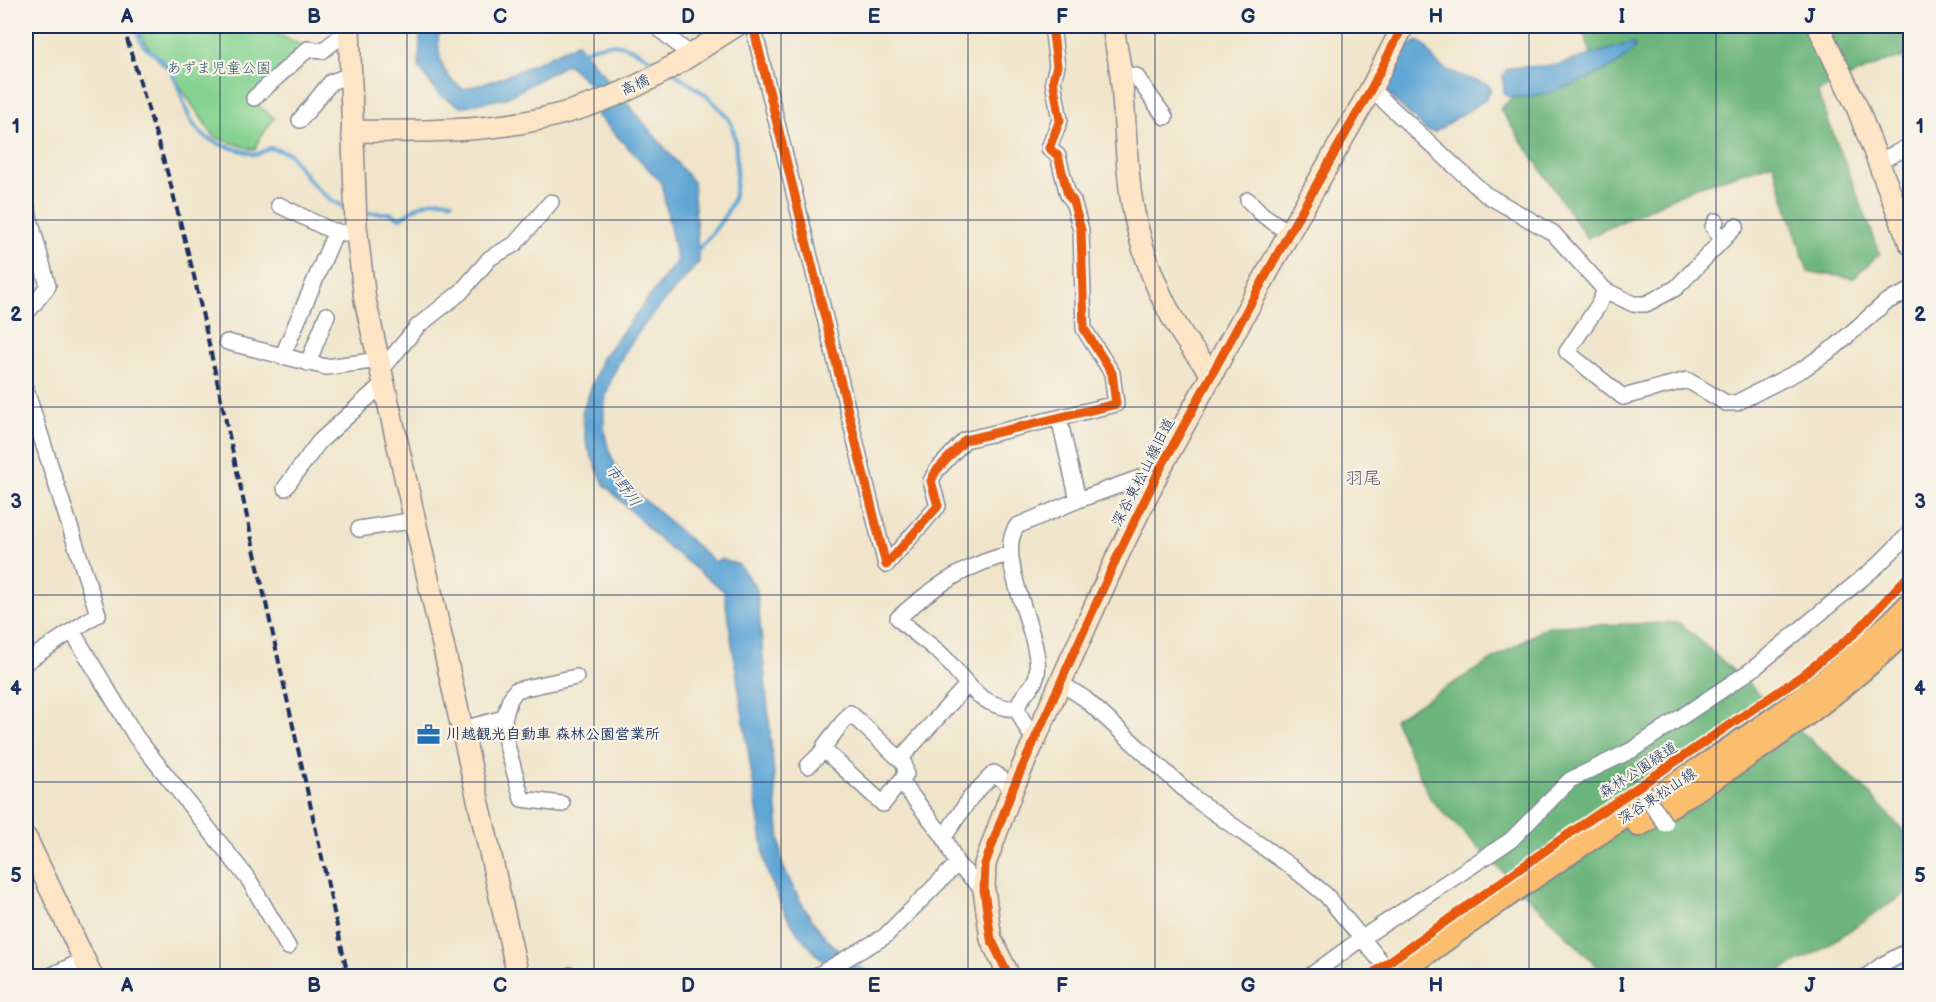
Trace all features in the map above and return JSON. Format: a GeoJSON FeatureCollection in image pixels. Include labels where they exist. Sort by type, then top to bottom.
{"type":"FeatureCollection","features":[{"type":"Feature","properties":{"kind":"main road","name":"深谷東松山線"},"geometry":{"type":"LineString","coordinates":[[1394,976],[1592,838],[1794,705],[1863,649],[1911,604]]}},
{"type":"Feature","properties":{"kind":"main road","name":"深谷東松山線"},"geometry":{"type":"LineString","coordinates":[[1420,976],[1608,845],[1804,719],[1841,691],[1911,626]]}},
{"type":"Feature","properties":{"kind":"street"},"geometry":{"type":"LineString","coordinates":[[656,26],[690,55]]}},
{"type":"Feature","properties":{"kind":"street","name":"高橋"},"geometry":{"type":"LineString","coordinates":[[352,131],[455,132],[506,126],[578,110],[656,76],[736,26]]}},
{"type":"Feature","properties":{"kind":"street"},"geometry":{"type":"LineString","coordinates":[[753,26],[886,565],[938,506],[931,481],[936,471],[964,440],[1116,404],[1112,373],[1084,329],[1081,230],[1073,201],[1068,195],[1058,156],[1049,148],[1060,120],[1053,81],[1057,66],[1052,26]]}},
{"type":"Feature","properties":{"kind":"street"},"geometry":{"type":"LineString","coordinates":[[1113,26],[1121,75],[1130,180],[1139,234],[1175,323],[1196,356],[1213,374]]}},
{"type":"Feature","properties":{"kind":"street","name":"深谷東松山線旧道"},"geometry":{"type":"LineString","coordinates":[[1009,976],[998,956],[987,923],[984,890],[985,864],[1013,788],[1061,686],[1118,555],[1159,471],[1288,233],[1371,89],[1403,26]]}},
{"type":"Feature","properties":{"kind":"street"},"geometry":{"type":"LineString","coordinates":[[1818,26],[1857,107],[1909,233]]}},
{"type":"Feature","properties":{"kind":"street"},"geometry":{"type":"LineString","coordinates":[[349,28],[352,131],[347,233],[382,371],[518,976]]}},
{"type":"Feature","properties":{"kind":"street"},"geometry":{"type":"LineString","coordinates":[[254,98],[308,49],[322,51],[349,28]]}},
{"type":"Feature","properties":{"kind":"street"},"geometry":{"type":"LineString","coordinates":[[300,120],[331,82],[350,75]]}},
{"type":"Feature","properties":{"kind":"street"},"geometry":{"type":"LineString","coordinates":[[1121,75],[1136,76],[1165,117]]}},
{"type":"Feature","properties":{"kind":"street"},"geometry":{"type":"LineString","coordinates":[[1371,89],[1485,194],[1552,233],[1605,290],[1633,304],[1653,301],[1683,283],[1736,226]]}},
{"type":"Feature","properties":{"kind":"street"},"geometry":{"type":"LineString","coordinates":[[1878,162],[1911,146]]}},
{"type":"Feature","properties":{"kind":"street"},"geometry":{"type":"LineString","coordinates":[[1248,200],[1263,215],[1288,233]]}},
{"type":"Feature","properties":{"kind":"street"},"geometry":{"type":"LineString","coordinates":[[285,488],[319,442],[382,371],[418,326],[461,292],[490,258],[515,244],[551,202]]}},
{"type":"Feature","properties":{"kind":"street"},"geometry":{"type":"LineString","coordinates":[[26,204],[48,286],[26,314]]}},
{"type":"Feature","properties":{"kind":"street"},"geometry":{"type":"LineString","coordinates":[[279,206],[347,233]]}},
{"type":"Feature","properties":{"kind":"street"},"geometry":{"type":"LineString","coordinates":[[1716,221],[1713,227],[1722,240]]}},
{"type":"Feature","properties":{"kind":"street"},"geometry":{"type":"LineString","coordinates":[[282,357],[347,233]]}},
{"type":"Feature","properties":{"kind":"street"},"geometry":{"type":"LineString","coordinates":[[1605,290],[1598,306],[1567,352],[1623,397],[1688,380],[1726,403],[1736,403],[1803,369],[1835,347],[1886,302],[1911,291]]}},
{"type":"Feature","properties":{"kind":"street"},"geometry":{"type":"LineString","coordinates":[[308,363],[327,315]]}},
{"type":"Feature","properties":{"kind":"street"},"geometry":{"type":"LineString","coordinates":[[227,342],[326,367],[382,371]]}},
{"type":"Feature","properties":{"kind":"street"},"geometry":{"type":"LineString","coordinates":[[26,390],[98,614],[26,662]]}},
{"type":"Feature","properties":{"kind":"street"},"geometry":{"type":"LineString","coordinates":[[1059,418],[1078,500]]}},
{"type":"Feature","properties":{"kind":"street"},"geometry":{"type":"LineString","coordinates":[[1017,709],[1038,675],[1010,554],[1012,533],[1017,526],[1078,500],[1159,471]]}},
{"type":"Feature","properties":{"kind":"street"},"geometry":{"type":"LineString","coordinates":[[359,529],[416,520]]}},
{"type":"Feature","properties":{"kind":"street"},"geometry":{"type":"LineString","coordinates":[[1310,976],[1362,938],[1511,840],[1570,780],[1632,750],[1753,669],[1878,565],[1911,533]]}},
{"type":"Feature","properties":{"kind":"street"},"geometry":{"type":"LineString","coordinates":[[1010,554],[984,562],[948,581],[920,598],[898,618],[945,658],[966,686],[989,700],[1017,709],[1029,731],[1037,736]]}},
{"type":"Feature","properties":{"kind":"street"},"geometry":{"type":"LineString","coordinates":[[72,631],[136,737],[249,880],[288,947]]}},
{"type":"Feature","properties":{"kind":"street"},"geometry":{"type":"LineString","coordinates":[[1038,675],[1084,698],[1195,799],[1326,894],[1394,976]]}},
{"type":"Feature","properties":{"kind":"street"},"geometry":{"type":"LineString","coordinates":[[562,804],[522,799],[506,742],[504,718],[510,699],[516,690],[576,677]]}},
{"type":"Feature","properties":{"kind":"street"},"geometry":{"type":"LineString","coordinates":[[900,759],[966,686]]}},
{"type":"Feature","properties":{"kind":"street"},"geometry":{"type":"LineString","coordinates":[[808,766],[824,750],[825,745],[850,713],[900,759],[906,774],[883,804],[824,750]]}},
{"type":"Feature","properties":{"kind":"street"},"geometry":{"type":"LineString","coordinates":[[463,729],[504,718]]}},
{"type":"Feature","properties":{"kind":"street"},"geometry":{"type":"LineString","coordinates":[[944,837],[971,796],[994,773],[1013,788]]}},
{"type":"Feature","properties":{"kind":"street"},"geometry":{"type":"LineString","coordinates":[[901,782],[944,837],[957,864],[984,890]]}},
{"type":"Feature","properties":{"kind":"street"},"geometry":{"type":"LineString","coordinates":[[1640,786],[1665,824]]}},
{"type":"Feature","properties":{"kind":"street"},"geometry":{"type":"LineString","coordinates":[[26,838],[88,968],[50,976]]}},
{"type":"Feature","properties":{"kind":"street"},"geometry":{"type":"LineString","coordinates":[[816,976],[884,937],[957,864]]}},
{"type":"Feature","properties":{"kind":"street"},"geometry":{"type":"LineString","coordinates":[[1867,976],[1882,965],[1911,950]]}},
{"type":"Feature","properties":{"kind":"green space","name":"あずま児童公園"},"geometry":{"type":"Polygon","coordinates":[[[142,26],[258,26],[304,46],[250,99],[274,118],[258,141],[255,150],[214,137],[171,73],[154,55],[137,29],[142,26]]]}},
{"type":"Feature","properties":{"kind":"green space"},"geometry":{"type":"Polygon","coordinates":[[[1581,26],[1910,26],[1910,56],[1881,63],[1817,92],[1880,253],[1854,278],[1808,272],[1773,163],[1691,189],[1587,238],[1500,109],[1530,81],[1597,69],[1581,26]]]}},
{"type":"Feature","properties":{"kind":"green space"},"geometry":{"type":"Polygon","coordinates":[[[1680,623],[1865,789],[1910,838],[1910,890],[1817,952],[1769,976],[1607,976],[1431,800],[1394,719],[1548,626],[1680,623]]]}},
{"type":"Feature","properties":{"kind":"water","name":"市野川"},"geometry":{"type":"Polygon","coordinates":[[[423,26],[448,26],[438,36],[439,53],[446,73],[463,89],[507,75],[577,43],[693,182],[699,262],[635,337],[619,363],[607,391],[604,420],[609,451],[632,490],[715,562],[722,559],[739,565],[757,589],[782,864],[808,914],[819,929],[844,955],[859,967],[876,976],[840,976],[813,951],[794,928],[773,887],[766,868],[724,591],[664,544],[604,484],[587,446],[582,413],[602,358],[677,261],[661,182],[598,116],[598,91],[567,64],[506,98],[461,107],[439,95],[419,68],[420,32],[423,26]]]}},
{"type":"Feature","properties":{"kind":"water"},"geometry":{"type":"Polygon","coordinates":[[[1418,41],[1442,67],[1487,84],[1491,89],[1485,100],[1435,132],[1427,131],[1385,91],[1408,46],[1418,41]]]}},
{"type":"Feature","properties":{"kind":"water"},"geometry":{"type":"Polygon","coordinates":[[[1631,43],[1635,45],[1628,55],[1614,66],[1572,85],[1530,96],[1514,97],[1504,94],[1503,75],[1508,68],[1557,65],[1631,43]]]}},
{"type":"Feature","properties":{"kind":"waterway"},"geometry":{"type":"LineString","coordinates":[[136,26],[144,46],[160,58],[172,72],[191,120],[203,135],[221,145],[256,155],[270,148],[289,153],[307,178],[330,199],[347,208]]}},
{"type":"Feature","properties":{"kind":"waterway"},"geometry":{"type":"LineString","coordinates":[[579,53],[602,45],[621,45],[639,52],[660,65]]}},
{"type":"Feature","properties":{"kind":"waterway"},"geometry":{"type":"LineString","coordinates":[[674,73],[719,107],[730,121],[735,137],[736,171],[733,199],[722,220],[697,252]]}},
{"type":"Feature","properties":{"kind":"waterway"},"geometry":{"type":"LineString","coordinates":[[369,213],[390,213],[400,218],[431,201],[452,202]]}},
{"type":"Feature","properties":{"kind":"railway"},"geometry":{"type":"LineString","coordinates":[[123,26],[169,178],[194,276],[348,976]]}},
{"type":"Feature","properties":{"kind":"cycle path"},"geometry":{"type":"LineString","coordinates":[[753,26],[886,565],[938,506],[931,481],[936,471],[965,440],[1116,404],[1112,373],[1084,329],[1081,230],[1073,201],[1068,195],[1058,156],[1049,148],[1060,120],[1053,81],[1057,66],[1052,26]]}},
{"type":"Feature","properties":{"kind":"cycle path"},"geometry":{"type":"LineString","coordinates":[[1009,976],[991,939],[984,890],[985,864],[1013,788],[1118,555],[1159,471],[1289,233],[1371,89],[1403,26]]}},
{"type":"Feature","properties":{"kind":"cycle path","name":"森林公園緑道"},"geometry":{"type":"LineString","coordinates":[[1369,976],[1560,840],[1800,677],[1854,634],[1910,574]]}},
{"type":"Feature","properties":{"kind":"place","name":"川越観光自動車 森林公園営業所"},"geometry":{"type":"Point","coordinates":[428,734]}},
{"type":"Feature","properties":{"kind":"district","name":"羽尾"},"geometry":{"type":"Point","coordinates":[1363,478]}}]}
